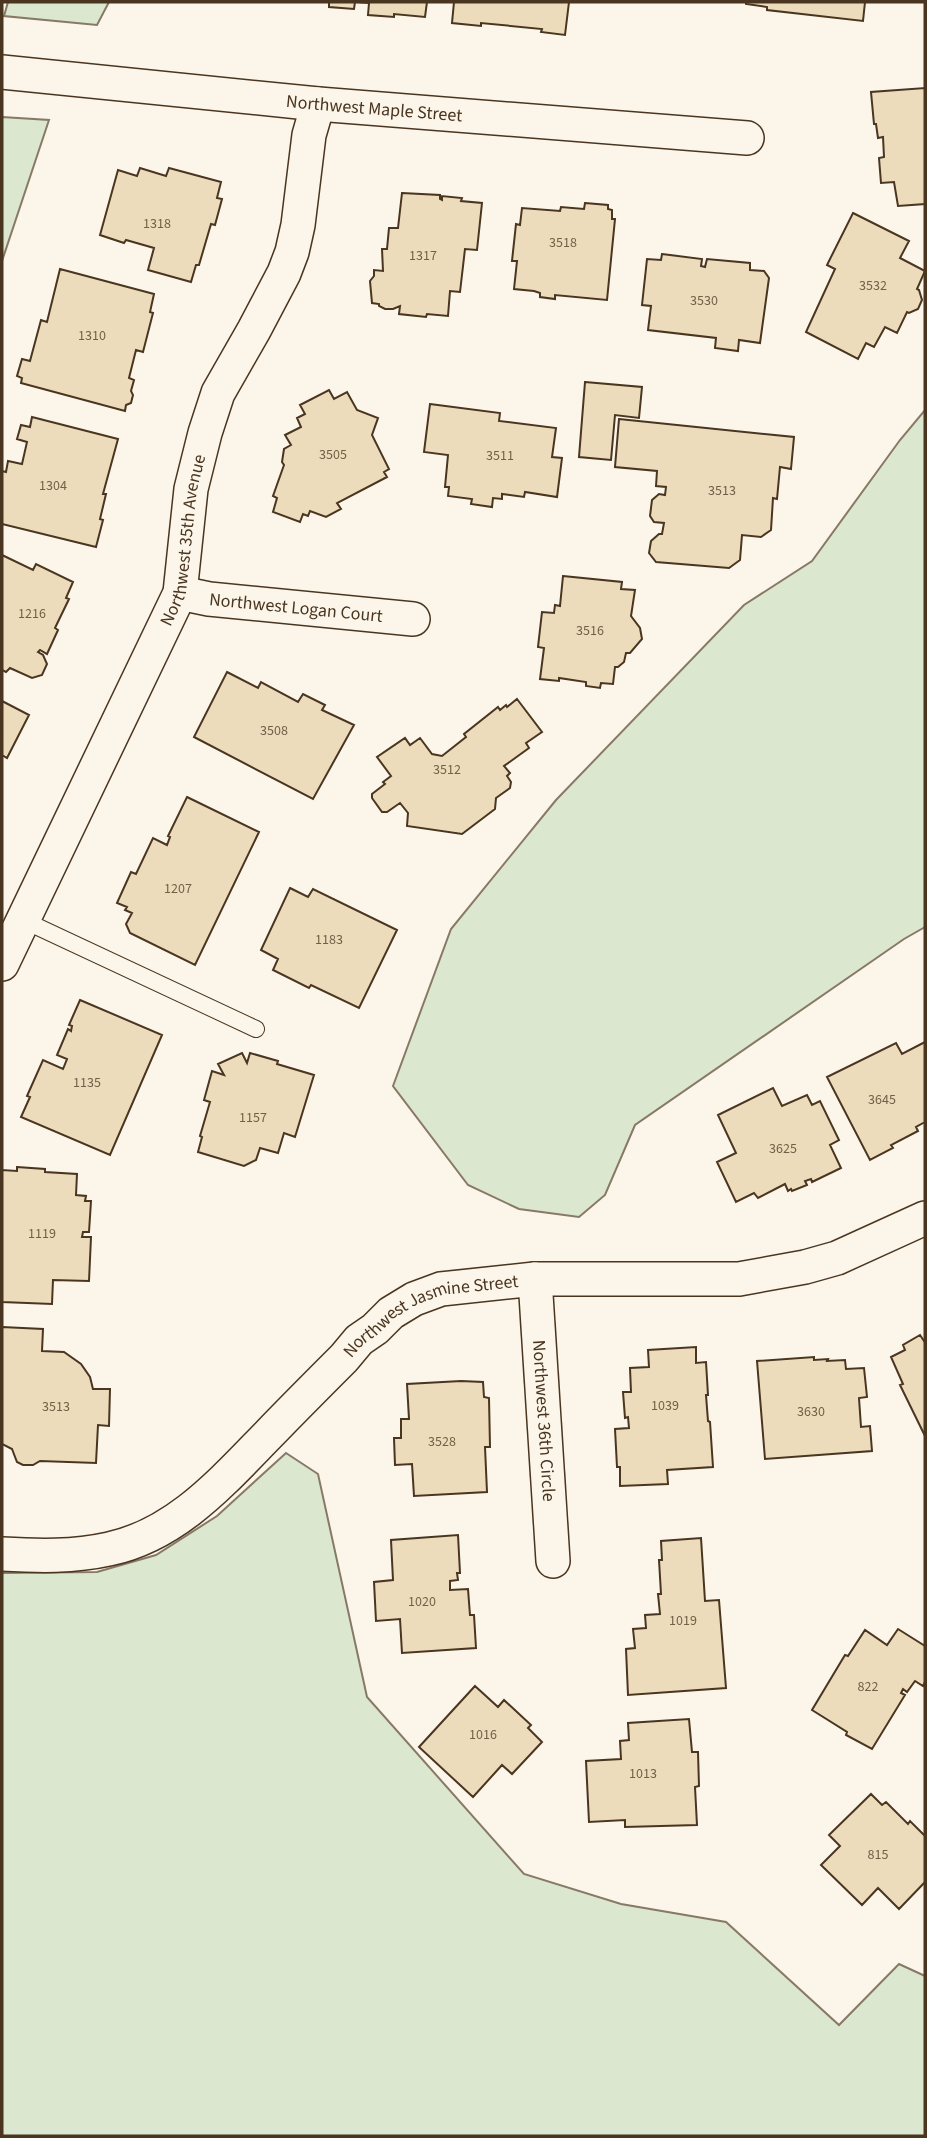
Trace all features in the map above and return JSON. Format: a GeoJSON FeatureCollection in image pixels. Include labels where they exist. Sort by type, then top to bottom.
{"type":"FeatureCollection","features":[{"type":"Feature","properties":{"kind":"street","name":"Northwest Maple Street"},"geometry":{"type":"LineString","coordinates":[[2,72],[318,104],[747,138]]}},
{"type":"Feature","properties":{"kind":"street","name":"Northwest 35th Avenue"},"geometry":{"type":"LineString","coordinates":[[2,964],[180,593],[191,489],[205,433],[218,393],[284,273],[292,252],[309,135],[318,104]]}},
{"type":"Feature","properties":{"kind":"street","name":"Northwest Logan Court"},"geometry":{"type":"LineString","coordinates":[[180,593],[209,599],[413,619]]}},
{"type":"Feature","properties":{"kind":"street","name":"Northwest Jasmine Street"},"geometry":{"type":"LineString","coordinates":[[2,1554],[48,1556],[109,1549],[135,1541],[184,1516],[210,1494],[344,1359],[359,1340],[391,1313],[414,1299],[440,1289],[535,1279],[739,1279],[837,1258],[925,1218]]}},
{"type":"Feature","properties":{"kind":"street","name":"Northwest 36th Circle"},"geometry":{"type":"LineString","coordinates":[[535,1279],[553,1561]]}},
{"type":"Feature","properties":{"kind":"lane"},"geometry":{"type":"LineString","coordinates":[[23,920],[256,1029]]}},
{"type":"Feature","properties":{"kind":"green space"},"geometry":{"type":"Polygon","coordinates":[[[8,2],[109,2],[97,25],[4,16],[8,2]]]}},
{"type":"Feature","properties":{"kind":"green space"},"geometry":{"type":"Polygon","coordinates":[[[2,117],[49,120],[2,261],[2,117]]]}},
{"type":"Feature","properties":{"kind":"green space"},"geometry":{"type":"Polygon","coordinates":[[[925,410],[925,927],[635,1125],[605,1195],[579,1217],[519,1209],[468,1185],[393,1086],[451,929],[556,800],[744,605],[812,561],[925,410]]]}},
{"type":"Feature","properties":{"kind":"green space"},"geometry":{"type":"Polygon","coordinates":[[[286,1453],[318,1474],[367,1697],[524,1874],[621,1904],[726,1922],[839,2025],[899,1964],[925,1976],[925,2136],[2,2136],[2,1573],[97,1572],[156,1555],[217,1516],[286,1453]]]}},
{"type":"Feature","properties":{"kind":"building"},"geometry":{"type":"Polygon","coordinates":[[[329,2],[355,2],[354,9],[329,7],[329,2]]]}},
{"type":"Feature","properties":{"kind":"building"},"geometry":{"type":"Polygon","coordinates":[[[356,2],[427,2],[425,17],[394,14],[394,17],[368,15],[369,3],[356,2]]]}},
{"type":"Feature","properties":{"kind":"building"},"geometry":{"type":"Polygon","coordinates":[[[454,2],[569,2],[565,35],[541,32],[542,29],[452,23],[454,2]]]}},
{"type":"Feature","properties":{"kind":"building"},"geometry":{"type":"Polygon","coordinates":[[[746,2],[865,2],[863,21],[767,10],[767,7],[746,2]]]}},
{"type":"Feature","properties":{"kind":"building"},"geometry":{"type":"Polygon","coordinates":[[[925,88],[925,204],[898,206],[894,182],[881,183],[879,158],[884,157],[883,137],[878,138],[874,124],[871,92],[925,88]]]}},
{"type":"Feature","properties":{"kind":"building"},"geometry":{"type":"Polygon","coordinates":[[[140,168],[166,176],[169,168],[221,182],[217,198],[222,199],[215,225],[211,224],[191,282],[148,270],[154,248],[126,240],[124,243],[100,235],[118,170],[137,176],[140,168]]]}},
{"type":"Feature","properties":{"kind":"building"},"geometry":{"type":"Polygon","coordinates":[[[402,193],[440,195],[442,200],[442,196],[482,203],[477,250],[465,249],[460,292],[450,291],[448,316],[399,314],[400,306],[385,309],[372,303],[370,281],[374,270],[383,271],[382,249],[387,249],[389,228],[398,228],[402,193]]]}},
{"type":"Feature","properties":{"kind":"building"},"geometry":{"type":"Polygon","coordinates":[[[585,203],[608,205],[608,209],[612,210],[612,219],[615,219],[607,300],[555,295],[555,299],[540,297],[540,293],[534,291],[514,289],[517,261],[512,261],[516,224],[520,225],[522,208],[560,211],[561,207],[584,209],[585,203]]]}},
{"type":"Feature","properties":{"kind":"building"},"geometry":{"type":"Polygon","coordinates":[[[853,213],[909,241],[900,258],[925,271],[917,289],[922,300],[918,309],[907,312],[897,333],[885,327],[874,347],[866,343],[858,359],[806,332],[835,269],[827,265],[853,213]]]}},
{"type":"Feature","properties":{"kind":"building"},"geometry":{"type":"Polygon","coordinates":[[[662,254],[702,259],[701,266],[705,267],[707,259],[750,263],[750,270],[764,271],[769,278],[760,343],[739,340],[738,351],[715,348],[716,338],[648,330],[651,306],[642,305],[647,259],[661,260],[662,254]]]}},
{"type":"Feature","properties":{"kind":"building"},"geometry":{"type":"Polygon","coordinates":[[[60,269],[154,294],[150,312],[153,313],[143,352],[136,350],[129,378],[134,380],[131,391],[133,395],[125,411],[21,383],[22,378],[17,376],[22,359],[30,361],[41,320],[47,322],[60,269]]]}},
{"type":"Feature","properties":{"kind":"building"},"geometry":{"type":"Polygon","coordinates":[[[585,382],[642,387],[639,418],[615,415],[611,460],[579,457],[585,382]]]}},
{"type":"Feature","properties":{"kind":"building"},"geometry":{"type":"Polygon","coordinates":[[[329,390],[334,399],[347,392],[357,410],[378,418],[372,435],[389,469],[384,472],[387,477],[337,503],[341,509],[326,517],[310,511],[308,516],[303,514],[300,522],[273,512],[277,498],[273,496],[284,465],[284,449],[291,445],[285,435],[301,427],[297,418],[305,414],[300,405],[329,390]]]}},
{"type":"Feature","properties":{"kind":"building"},"geometry":{"type":"Polygon","coordinates":[[[430,404],[500,413],[499,421],[556,428],[552,457],[562,458],[557,497],[525,492],[524,497],[502,494],[502,499],[493,498],[492,507],[471,504],[472,499],[448,496],[449,487],[445,487],[448,455],[424,452],[430,404]]]}},
{"type":"Feature","properties":{"kind":"building"},"geometry":{"type":"Polygon","coordinates":[[[32,417],[118,439],[103,494],[106,494],[100,519],[103,520],[96,547],[2,524],[2,471],[6,472],[8,461],[22,464],[27,442],[17,439],[21,425],[30,427],[32,417]]]}},
{"type":"Feature","properties":{"kind":"building"},"geometry":{"type":"Polygon","coordinates":[[[619,419],[794,437],[791,469],[780,467],[777,499],[773,498],[771,530],[761,537],[742,535],[740,560],[729,568],[656,562],[649,553],[651,541],[662,534],[664,523],[654,522],[650,516],[652,500],[659,494],[665,495],[666,487],[656,486],[657,471],[615,467],[619,419]]]}},
{"type":"Feature","properties":{"kind":"building"},"geometry":{"type":"Polygon","coordinates":[[[2,555],[33,570],[36,564],[73,582],[66,598],[69,599],[55,628],[58,630],[47,654],[40,650],[38,652],[43,655],[47,664],[42,675],[32,678],[10,668],[6,672],[2,670],[2,555]]]}},
{"type":"Feature","properties":{"kind":"building"},"geometry":{"type":"Polygon","coordinates":[[[563,576],[622,582],[621,589],[635,590],[631,616],[640,628],[642,639],[630,653],[626,653],[624,662],[615,667],[613,684],[601,683],[600,688],[586,686],[586,682],[559,678],[559,681],[540,679],[544,648],[538,647],[542,612],[554,613],[555,605],[560,606],[563,576]]]}},
{"type":"Feature","properties":{"kind":"building"},"geometry":{"type":"Polygon","coordinates":[[[227,672],[258,688],[261,682],[298,702],[303,694],[325,705],[322,710],[354,725],[313,799],[194,737],[227,672]]]}},
{"type":"Feature","properties":{"kind":"building"},"geometry":{"type":"Polygon","coordinates":[[[517,699],[542,732],[526,743],[529,748],[504,766],[510,773],[507,776],[511,782],[510,788],[496,798],[495,809],[462,834],[407,826],[408,813],[400,803],[387,812],[382,812],[372,794],[391,776],[377,757],[405,738],[410,745],[420,738],[432,754],[442,756],[498,707],[500,710],[517,699]]]}},
{"type":"Feature","properties":{"kind":"building"},"geometry":{"type":"Polygon","coordinates":[[[2,701],[29,715],[7,758],[2,755],[2,701]]]}},
{"type":"Feature","properties":{"kind":"building"},"geometry":{"type":"Polygon","coordinates":[[[187,797],[259,832],[195,965],[130,933],[126,924],[132,913],[125,910],[127,907],[117,903],[131,872],[136,874],[153,838],[167,845],[168,836],[187,797]]]}},
{"type":"Feature","properties":{"kind":"building"},"geometry":{"type":"Polygon","coordinates":[[[290,888],[308,897],[313,889],[397,930],[359,1008],[273,970],[278,959],[261,950],[290,888]]]}},
{"type":"Feature","properties":{"kind":"building"},"geometry":{"type":"Polygon","coordinates":[[[80,1000],[162,1035],[110,1155],[21,1117],[43,1060],[63,1069],[67,1059],[57,1055],[68,1029],[71,1031],[72,1026],[69,1025],[80,1000]]]}},
{"type":"Feature","properties":{"kind":"building"},"geometry":{"type":"Polygon","coordinates":[[[925,1042],[925,1122],[916,1127],[918,1131],[870,1160],[827,1077],[896,1043],[902,1054],[925,1042]]]}},
{"type":"Feature","properties":{"kind":"building"},"geometry":{"type":"Polygon","coordinates":[[[242,1053],[247,1063],[250,1053],[314,1075],[295,1137],[284,1133],[278,1153],[260,1148],[256,1160],[244,1166],[198,1152],[210,1102],[204,1100],[212,1071],[224,1075],[218,1064],[242,1053]]]}},
{"type":"Feature","properties":{"kind":"building"},"geometry":{"type":"Polygon","coordinates":[[[773,1088],[782,1106],[807,1095],[812,1105],[820,1101],[839,1140],[830,1145],[841,1168],[812,1182],[811,1179],[805,1181],[807,1185],[792,1191],[788,1191],[785,1184],[758,1198],[754,1193],[736,1202],[717,1162],[736,1153],[718,1115],[773,1088]]]}},
{"type":"Feature","properties":{"kind":"building"},"geometry":{"type":"Polygon","coordinates":[[[17,1167],[77,1174],[76,1195],[86,1196],[85,1201],[91,1201],[89,1232],[83,1232],[82,1237],[91,1237],[89,1281],[53,1280],[52,1304],[2,1302],[2,1170],[17,1171],[17,1167]]]}},
{"type":"Feature","properties":{"kind":"building"},"geometry":{"type":"Polygon","coordinates":[[[2,1327],[43,1329],[42,1351],[64,1352],[81,1364],[90,1377],[93,1389],[110,1389],[109,1426],[98,1425],[96,1463],[40,1461],[33,1465],[23,1465],[17,1462],[12,1449],[2,1444],[2,1327]]]}},
{"type":"Feature","properties":{"kind":"building"},"geometry":{"type":"Polygon","coordinates":[[[920,1335],[925,1340],[925,1436],[900,1385],[903,1384],[891,1357],[905,1350],[903,1345],[920,1335]]]}},
{"type":"Feature","properties":{"kind":"building"},"geometry":{"type":"Polygon","coordinates":[[[696,1347],[696,1363],[706,1362],[706,1395],[713,1467],[667,1470],[668,1484],[620,1486],[615,1429],[629,1428],[628,1417],[625,1418],[623,1392],[631,1392],[630,1368],[649,1367],[648,1350],[696,1347]]]}},
{"type":"Feature","properties":{"kind":"building"},"geometry":{"type":"Polygon","coordinates":[[[814,1357],[814,1360],[845,1360],[846,1369],[864,1368],[867,1397],[859,1398],[861,1427],[870,1426],[872,1451],[765,1459],[757,1361],[814,1357]]]}},
{"type":"Feature","properties":{"kind":"building"},"geometry":{"type":"Polygon","coordinates":[[[483,1382],[484,1397],[489,1398],[490,1447],[485,1447],[487,1492],[414,1496],[412,1464],[395,1465],[394,1438],[401,1438],[401,1419],[409,1419],[407,1384],[483,1382]]]}},
{"type":"Feature","properties":{"kind":"building"},"geometry":{"type":"Polygon","coordinates":[[[458,1535],[460,1573],[457,1573],[458,1580],[450,1581],[450,1590],[468,1589],[470,1615],[474,1615],[476,1648],[402,1653],[400,1619],[376,1621],[374,1582],[393,1580],[391,1540],[458,1535]]]}},
{"type":"Feature","properties":{"kind":"building"},"geometry":{"type":"Polygon","coordinates":[[[701,1538],[705,1601],[719,1600],[726,1688],[628,1695],[626,1649],[635,1648],[633,1629],[646,1628],[645,1615],[660,1614],[658,1594],[661,1594],[661,1541],[701,1538]]]}},
{"type":"Feature","properties":{"kind":"building"},"geometry":{"type":"Polygon","coordinates":[[[898,1629],[925,1646],[925,1682],[923,1686],[915,1681],[907,1692],[903,1689],[901,1693],[905,1695],[872,1749],[846,1735],[847,1732],[812,1710],[845,1655],[848,1656],[865,1630],[887,1645],[898,1629]]]}},
{"type":"Feature","properties":{"kind":"building"},"geometry":{"type":"Polygon","coordinates":[[[475,1686],[498,1707],[504,1700],[531,1725],[528,1728],[542,1742],[512,1774],[502,1765],[473,1797],[419,1747],[475,1686]]]}},
{"type":"Feature","properties":{"kind":"building"},"geometry":{"type":"Polygon","coordinates":[[[689,1719],[692,1752],[698,1752],[699,1786],[695,1787],[697,1825],[625,1827],[625,1820],[589,1822],[586,1761],[621,1759],[620,1741],[629,1740],[628,1723],[689,1719]]]}},
{"type":"Feature","properties":{"kind":"building"},"geometry":{"type":"Polygon","coordinates":[[[871,1794],[882,1805],[886,1802],[908,1824],[910,1821],[925,1836],[925,1882],[899,1909],[878,1888],[862,1905],[821,1865],[840,1846],[829,1835],[871,1794]]]}}]}
